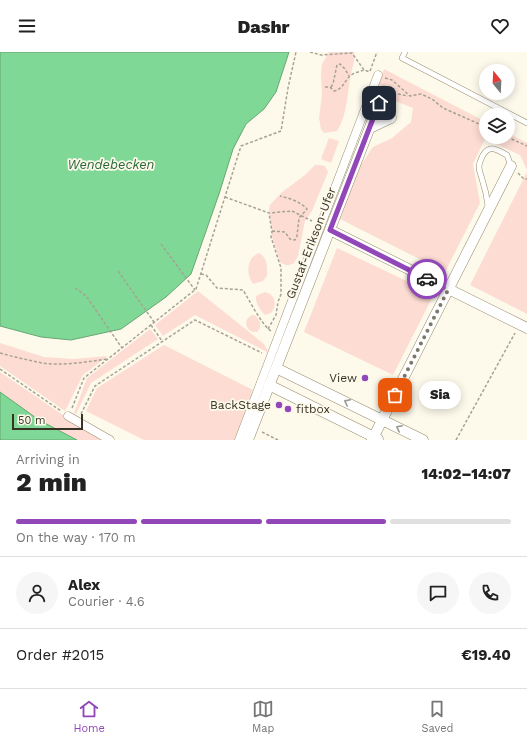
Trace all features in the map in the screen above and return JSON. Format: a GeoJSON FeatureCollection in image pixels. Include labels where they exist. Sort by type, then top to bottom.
{"type":"FeatureCollection","features":[{"type":"Feature","properties":{"kind":"street"},"geometry":{"type":"LineString","coordinates":[[239,440],[279,335],[373,73]]}},
{"type":"Feature","properties":{"kind":"street","name":"Gustaf-Erikson-Ufer"},"geometry":{"type":"LineString","coordinates":[[248,440],[384,91]]}},
{"type":"Feature","properties":{"kind":"street"},"geometry":{"type":"LineString","coordinates":[[370,128],[391,118]]}},
{"type":"Feature","properties":{"kind":"street"},"geometry":{"type":"LineString","coordinates":[[269,385],[375,439],[382,419],[511,166]]}},
{"type":"Feature","properties":{"kind":"street"},"geometry":{"type":"LineString","coordinates":[[330,230],[448,290],[524,326]]}},
{"type":"Feature","properties":{"kind":"street"},"geometry":{"type":"LineString","coordinates":[[276,368],[423,440]]}},
{"type":"Feature","properties":{"kind":"street"},"geometry":{"type":"LineString","coordinates":[[68,416],[110,440]]}},
{"type":"Feature","properties":{"kind":"lane"},"geometry":{"type":"LineString","coordinates":[[405,52],[402,58],[527,123]]}},
{"type":"Feature","properties":{"kind":"lane"},"geometry":{"type":"LineString","coordinates":[[488,211],[488,199],[479,168],[482,158],[486,151],[490,148],[494,149],[507,155],[511,166]]}},
{"type":"Feature","properties":{"kind":"path"},"geometry":{"type":"LineString","coordinates":[[0,369],[68,416],[84,378],[196,289],[241,146],[281,131],[296,52]]}},
{"type":"Feature","properties":{"kind":"path"},"geometry":{"type":"LineString","coordinates":[[310,52],[321,55],[352,53],[364,70],[392,80],[410,96],[421,94],[443,108],[479,124]]}},
{"type":"Feature","properties":{"kind":"path"},"geometry":{"type":"LineString","coordinates":[[373,73],[377,52]]}},
{"type":"Feature","properties":{"kind":"path"},"geometry":{"type":"LineString","coordinates":[[331,87],[337,65],[340,64],[349,76]]}},
{"type":"Feature","properties":{"kind":"path"},"geometry":{"type":"LineString","coordinates":[[325,87],[331,87],[334,91],[338,90],[349,76],[364,70]]}},
{"type":"Feature","properties":{"kind":"path"},"geometry":{"type":"LineString","coordinates":[[515,141],[527,146]]}},
{"type":"Feature","properties":{"kind":"path"},"geometry":{"type":"LineString","coordinates":[[272,232],[285,232],[290,239],[295,240],[297,236],[299,218],[307,210],[307,208],[295,201],[280,196]]}},
{"type":"Feature","properties":{"kind":"path"},"geometry":{"type":"LineString","coordinates":[[225,197],[269,213],[292,211],[315,222]]}},
{"type":"Feature","properties":{"kind":"path"},"geometry":{"type":"LineString","coordinates":[[268,329],[276,315],[281,294],[281,268],[271,237],[272,232],[269,213]]}},
{"type":"Feature","properties":{"kind":"path"},"geometry":{"type":"LineString","coordinates":[[161,244],[195,290]]}},
{"type":"Feature","properties":{"kind":"path"},"geometry":{"type":"LineString","coordinates":[[118,271],[154,322]]}},
{"type":"Feature","properties":{"kind":"path"},"geometry":{"type":"LineString","coordinates":[[201,274],[206,275],[217,288],[243,290],[268,329],[279,335]]}},
{"type":"Feature","properties":{"kind":"path"},"geometry":{"type":"LineString","coordinates":[[75,288],[86,296],[122,348]]}},
{"type":"Feature","properties":{"kind":"path"},"geometry":{"type":"LineString","coordinates":[[78,421],[94,386],[195,320],[271,356]]}},
{"type":"Feature","properties":{"kind":"path"},"geometry":{"type":"LineString","coordinates":[[151,325],[162,341]]}},
{"type":"Feature","properties":{"kind":"path"},"geometry":{"type":"LineString","coordinates":[[456,440],[524,326]]}},
{"type":"Feature","properties":{"kind":"path"},"geometry":{"type":"LineString","coordinates":[[0,352],[19,358],[44,363],[74,363],[108,359]]}},
{"type":"Feature","properties":{"kind":"path"},"geometry":{"type":"LineString","coordinates":[[260,432],[278,440]]}},
{"type":"Feature","properties":{"kind":"shaded area"},"geometry":{"type":"Polygon","coordinates":[[[329,52],[354,52],[354,63],[347,103],[341,124],[337,131],[324,133],[321,129],[319,118],[322,95],[321,74],[322,64],[329,52]]]}},
{"type":"Feature","properties":{"kind":"shaded area"},"geometry":{"type":"Polygon","coordinates":[[[384,69],[479,118],[479,144],[483,144],[473,164],[480,203],[445,272],[340,219],[358,169],[373,147],[392,138],[411,122],[413,108],[385,97],[387,93],[376,89],[384,69]]]}},
{"type":"Feature","properties":{"kind":"shaded area"},"geometry":{"type":"Polygon","coordinates":[[[515,137],[527,143],[527,170],[520,155],[496,144],[515,144],[515,137]]]}},
{"type":"Feature","properties":{"kind":"shaded area"},"geometry":{"type":"Polygon","coordinates":[[[329,138],[339,141],[331,163],[321,159],[329,138]]]}},
{"type":"Feature","properties":{"kind":"shaded area"},"geometry":{"type":"Polygon","coordinates":[[[315,165],[325,166],[328,172],[312,211],[305,221],[298,256],[294,263],[285,265],[280,262],[272,237],[269,210],[270,205],[281,193],[305,175],[315,165]]]}},
{"type":"Feature","properties":{"kind":"shaded area"},"geometry":{"type":"Polygon","coordinates":[[[527,172],[527,314],[470,285],[527,172]]]}},
{"type":"Feature","properties":{"kind":"shaded area"},"geometry":{"type":"Polygon","coordinates":[[[337,248],[434,294],[393,375],[304,332],[337,248]]]}},
{"type":"Feature","properties":{"kind":"shaded area"},"geometry":{"type":"Polygon","coordinates":[[[259,253],[264,257],[267,266],[267,276],[263,281],[253,284],[249,276],[248,267],[255,255],[259,253]]]}},
{"type":"Feature","properties":{"kind":"shaded area"},"geometry":{"type":"Polygon","coordinates":[[[198,291],[264,344],[269,353],[195,315],[163,336],[155,325],[198,291]]]}},
{"type":"Feature","properties":{"kind":"shaded area"},"geometry":{"type":"Polygon","coordinates":[[[265,292],[273,297],[275,303],[271,313],[265,315],[258,306],[256,296],[265,292]]]}},
{"type":"Feature","properties":{"kind":"shaded area"},"geometry":{"type":"Polygon","coordinates":[[[253,315],[256,316],[260,322],[260,328],[257,332],[253,332],[246,325],[247,319],[253,315]]]}},
{"type":"Feature","properties":{"kind":"shaded area"},"geometry":{"type":"Polygon","coordinates":[[[150,329],[158,339],[91,383],[76,414],[74,413],[87,378],[150,329]]]}},
{"type":"Feature","properties":{"kind":"shaded area"},"geometry":{"type":"Polygon","coordinates":[[[0,343],[44,357],[74,359],[108,356],[83,375],[65,411],[0,366],[0,343]]]}},
{"type":"Feature","properties":{"kind":"shaded area"},"geometry":{"type":"Polygon","coordinates":[[[164,345],[253,390],[235,440],[144,440],[86,411],[97,388],[164,345]]]}},
{"type":"Feature","properties":{"kind":"shaded area"},"geometry":{"type":"Polygon","coordinates":[[[0,372],[63,415],[104,440],[77,440],[39,420],[0,392],[0,372]]]}},
{"type":"Feature","properties":{"kind":"water","name":"Wendebecken"},"geometry":{"type":"Polygon","coordinates":[[[0,52],[289,52],[276,92],[264,109],[246,124],[233,149],[191,274],[166,297],[121,329],[71,340],[41,337],[0,326],[0,52]]]}},
{"type":"Feature","properties":{"kind":"water"},"geometry":{"type":"Polygon","coordinates":[[[0,392],[39,420],[77,440],[0,440],[0,392]]]}},
{"type":"Feature","properties":{"kind":"way so far"},"geometry":{"type":"LineString","coordinates":[[395,395],[448,290],[427,279]]}},
{"type":"Feature","properties":{"kind":"place","name":"View"},"geometry":{"type":"Point","coordinates":[365,378]}},
{"type":"Feature","properties":{"kind":"place","name":"Sia"},"geometry":{"type":"Point","coordinates":[395,395]}},
{"type":"Feature","properties":{"kind":"place","name":"BackStage"},"geometry":{"type":"Point","coordinates":[279,405]}},
{"type":"Feature","properties":{"kind":"place","name":"fitbox"},"geometry":{"type":"Point","coordinates":[288,409]}},
{"type":"Feature","properties":{"kind":"route"},"geometry":{"type":"LineString","coordinates":[[379,103],[330,230],[427,279]]}}]}
